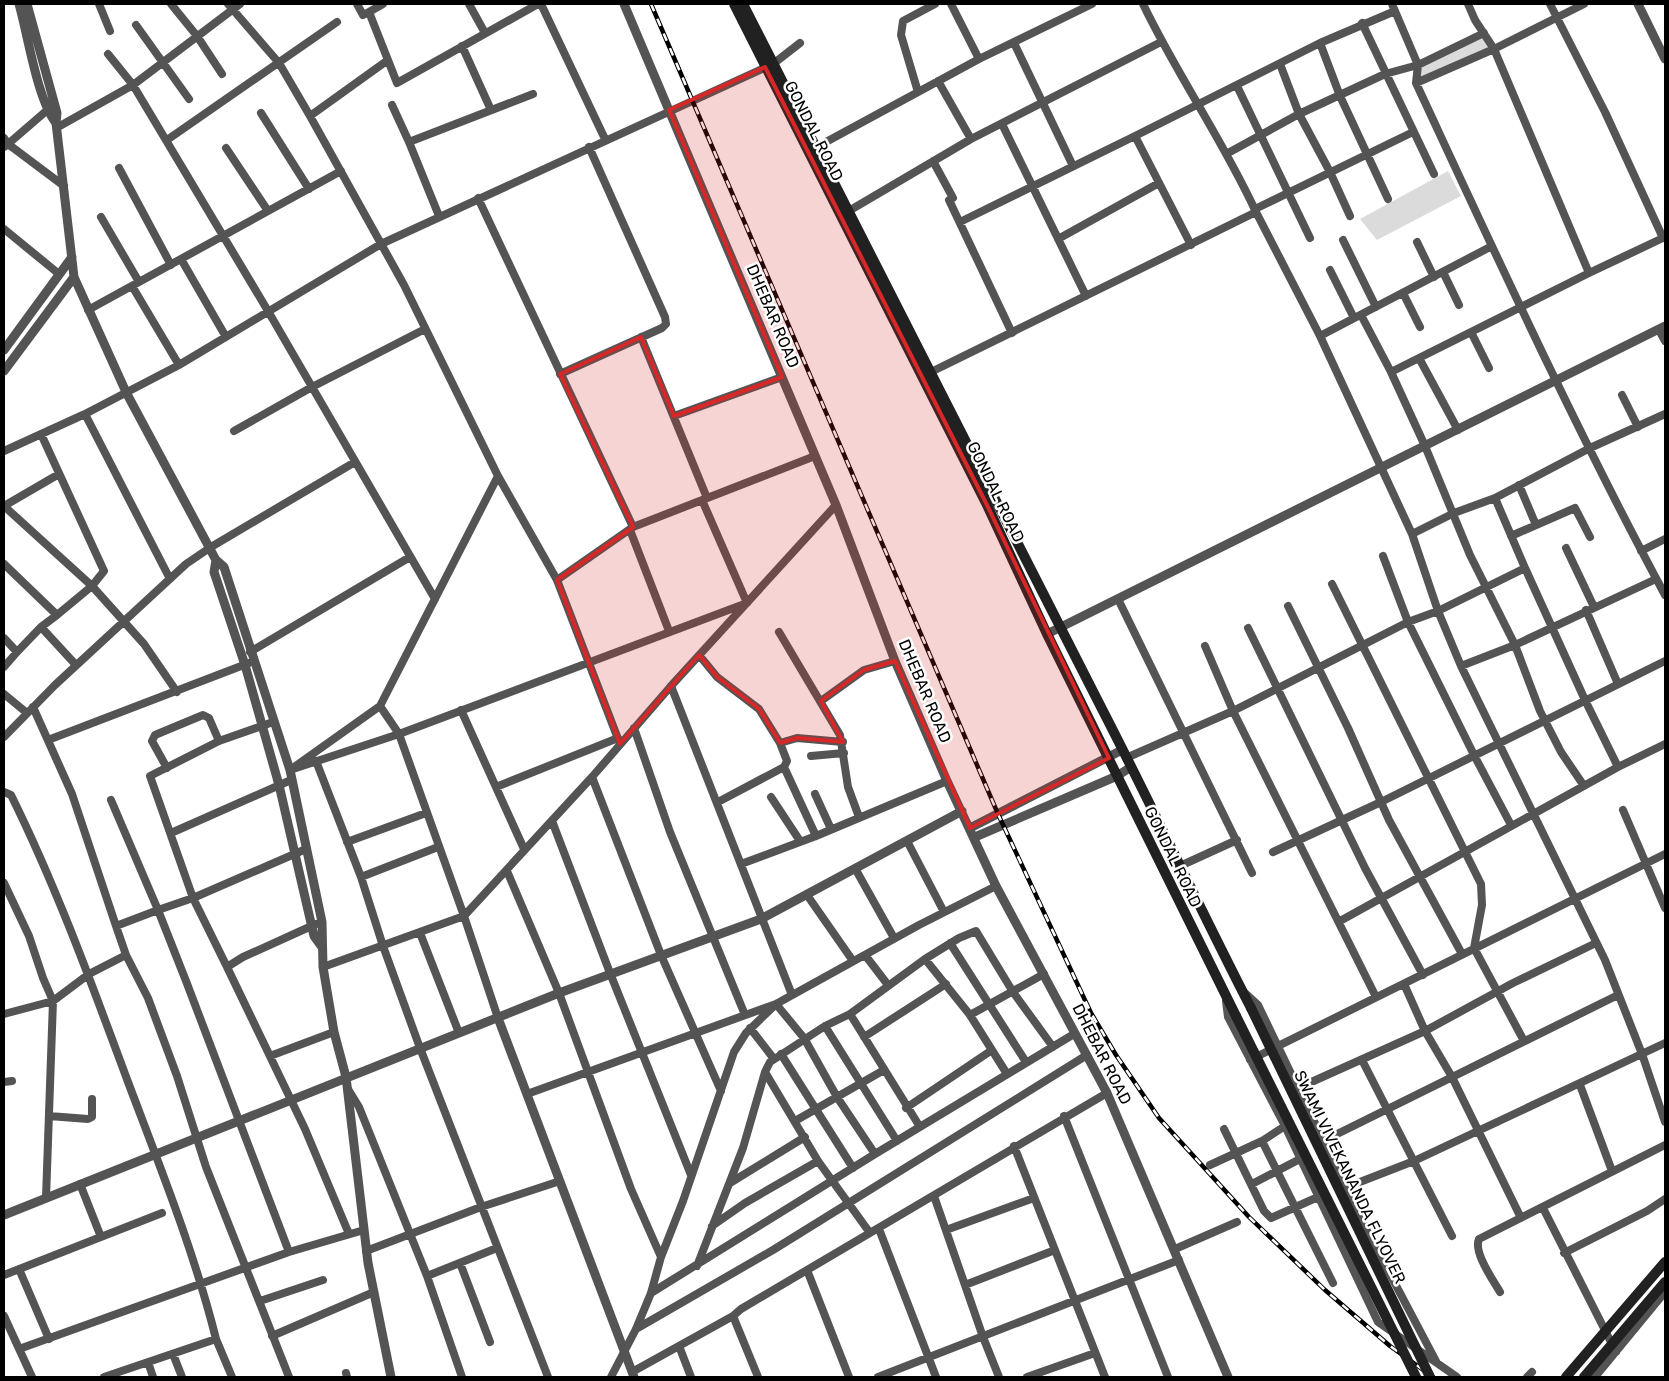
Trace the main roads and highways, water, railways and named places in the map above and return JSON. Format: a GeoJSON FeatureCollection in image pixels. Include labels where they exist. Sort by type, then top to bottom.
{"type":"FeatureCollection","features":[{"type":"Feature","properties":{"kind":"main road","name":"GONDAL ROAD"},"geometry":{"type":"LineString","coordinates":[[734,4],[769,65],[812,150],[1226,997]]}},
{"type":"Feature","properties":{"kind":"main road","name":"GONDAL ROAD"},"geometry":{"type":"LineString","coordinates":[[743,4],[769,65]]}},
{"type":"Feature","properties":{"kind":"main road","name":"GONDAL ROAD"},"geometry":{"type":"LineString","coordinates":[[812,150],[847,212],[931,372],[1127,759],[1241,990]]}},
{"type":"Feature","properties":{"kind":"main road","name":"SWAMI VIVEKANANDA FLYOVER"},"geometry":{"type":"LineString","coordinates":[[1241,990],[1430,1377]]}},
{"type":"Feature","properties":{"kind":"main road","name":"SWAMI VIVEKANANDA FLYOVER"},"geometry":{"type":"LineString","coordinates":[[1226,997],[1416,1377]]}},
{"type":"Feature","properties":{"kind":"main road"},"geometry":{"type":"LineString","coordinates":[[1566,1377],[1665,1262]]}},
{"type":"Feature","properties":{"kind":"main road"},"geometry":{"type":"LineString","coordinates":[[1584,1377],[1665,1282]]}},
{"type":"Feature","properties":{"kind":"railway"},"geometry":{"type":"LineString","coordinates":[[651,4],[998,814],[1091,1013],[1116,1055],[1159,1118],[1249,1217],[1325,1290],[1390,1346],[1433,1377]]}}]}
